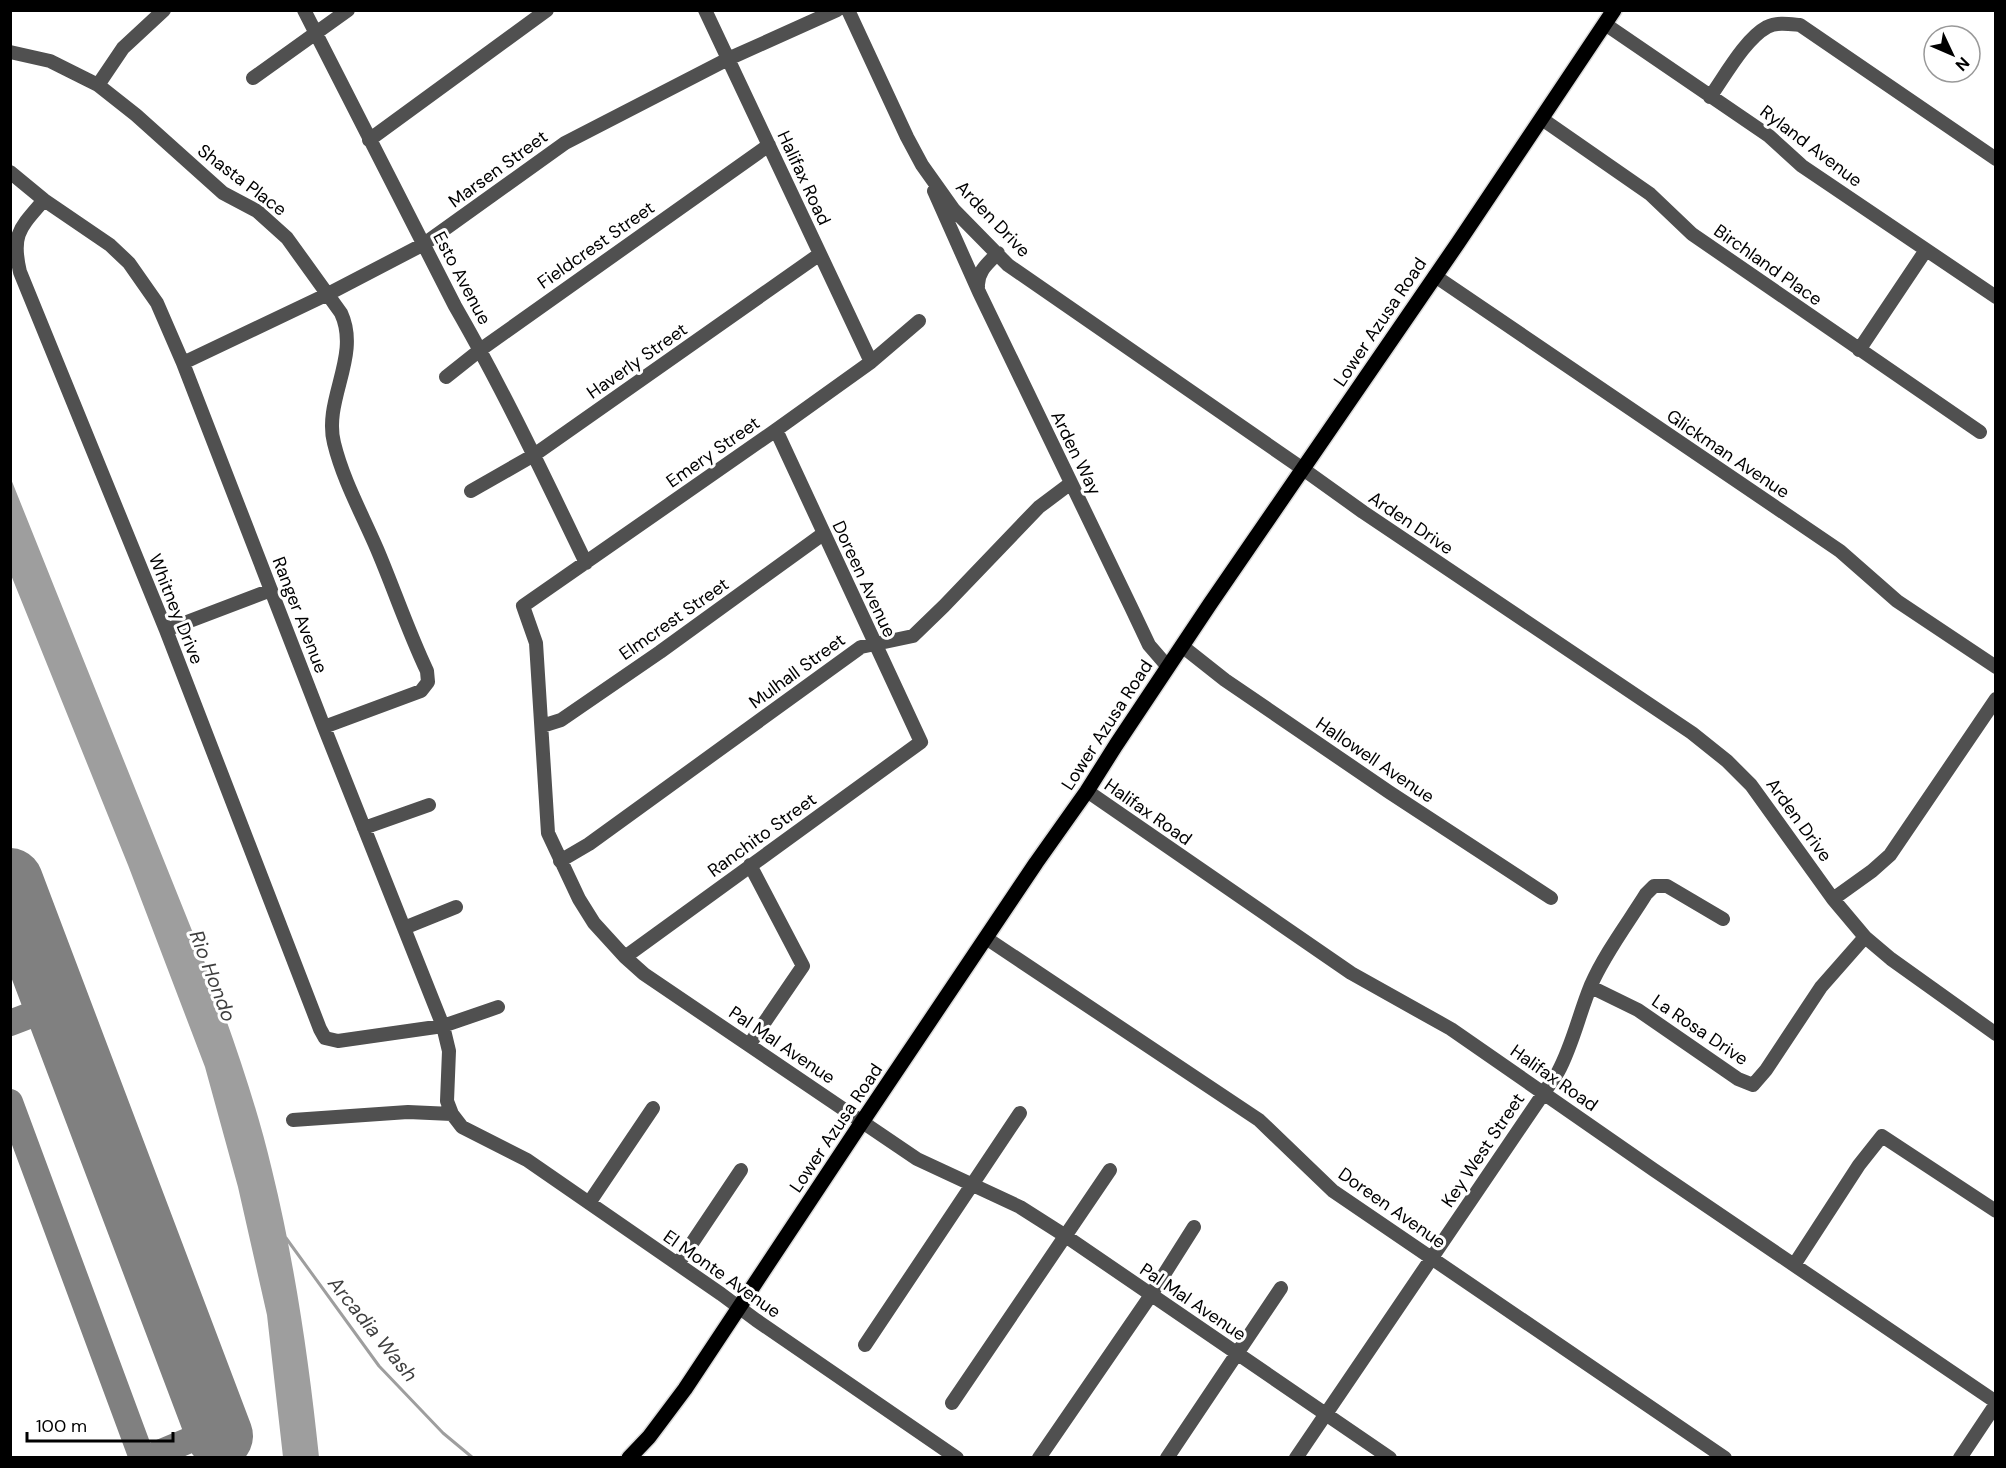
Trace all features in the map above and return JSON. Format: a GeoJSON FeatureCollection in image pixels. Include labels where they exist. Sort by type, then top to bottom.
{"type":"FeatureCollection","features":[{"type":"Feature","properties":{"kind":"main road","name":"Lower Azusa Road"},"geometry":{"type":"LineString","coordinates":[[637,1455],[679,1397],[862,1122],[1088,791],[1182,646],[1436,276],[1614,10]]}},
{"type":"Feature","properties":{"kind":"street"},"geometry":{"type":"LineString","coordinates":[[98,85],[123,48],[164,10]]}},
{"type":"Feature","properties":{"kind":"street","name":"Esto Avenue"},"geometry":{"type":"LineString","coordinates":[[304,10],[369,140],[534,455],[586,563]]}},
{"type":"Feature","properties":{"kind":"street"},"geometry":{"type":"LineString","coordinates":[[253,78],[348,10]]}},
{"type":"Feature","properties":{"kind":"street"},"geometry":{"type":"LineString","coordinates":[[369,140],[547,10]]}},
{"type":"Feature","properties":{"kind":"street","name":"Halifax Road"},"geometry":{"type":"LineString","coordinates":[[705,10],[871,362]]}},
{"type":"Feature","properties":{"kind":"street","name":"Marsen Street"},"geometry":{"type":"LineString","coordinates":[[183,363],[328,294],[424,244],[565,143],[728,59],[837,10]]}},
{"type":"Feature","properties":{"kind":"street","name":"Arden Drive"},"geometry":{"type":"LineString","coordinates":[[848,10],[922,165],[954,210],[1008,265],[1363,512],[1686,729],[1727,761],[1757,793],[1833,899],[1865,937],[1891,959],[1995,1034]]}},
{"type":"Feature","properties":{"kind":"street"},"geometry":{"type":"LineString","coordinates":[[1710,96],[1753,37],[1768,26],[1783,23],[1800,25],[1995,159]]}},
{"type":"Feature","properties":{"kind":"street","name":"Ryland Avenue"},"geometry":{"type":"LineString","coordinates":[[1605,24],[1769,136],[1802,166],[1995,297]]}},
{"type":"Feature","properties":{"kind":"street","name":"Shasta Place"},"geometry":{"type":"LineString","coordinates":[[10,52],[50,62],[98,85],[136,115],[223,193],[257,211],[287,238],[328,294],[347,326],[347,350],[332,416],[333,441],[354,500],[427,671],[428,682],[421,691],[405,698],[324,726]]}},
{"type":"Feature","properties":{"kind":"street","name":"Birchland Place"},"geometry":{"type":"LineString","coordinates":[[1542,119],[1650,194],[1692,234],[1980,432]]}},
{"type":"Feature","properties":{"kind":"street","name":"Fieldcrest Street"},"geometry":{"type":"LineString","coordinates":[[446,376],[769,145]]}},
{"type":"Feature","properties":{"kind":"street","name":"Arden Way"},"geometry":{"type":"LineString","coordinates":[[922,165],[978,289],[1149,645],[1168,667]]}},
{"type":"Feature","properties":{"kind":"street","name":"Ranger Avenue"},"geometry":{"type":"LineString","coordinates":[[10,172],[44,200],[110,244],[129,263],[157,303],[183,363],[443,1026],[449,1051],[447,1101],[452,1114],[462,1127]]}},
{"type":"Feature","properties":{"kind":"street","name":"Whitney Drive"},"geometry":{"type":"LineString","coordinates":[[44,200],[16,238],[15,254],[20,272],[166,630],[320,1029],[325,1038],[338,1041],[443,1026]]}},
{"type":"Feature","properties":{"kind":"street"},"geometry":{"type":"LineString","coordinates":[[1859,350],[1926,250]]}},
{"type":"Feature","properties":{"kind":"street"},"geometry":{"type":"LineString","coordinates":[[978,289],[977,279],[981,271],[998,253]]}},
{"type":"Feature","properties":{"kind":"street","name":"Haverly Street"},"geometry":{"type":"LineString","coordinates":[[471,491],[534,455],[820,254]]}},
{"type":"Feature","properties":{"kind":"street","name":"Glickman Avenue"},"geometry":{"type":"LineString","coordinates":[[1436,276],[1840,551],[1897,601],[1995,667]]}},
{"type":"Feature","properties":{"kind":"street","name":"Emery Street"},"geometry":{"type":"LineString","coordinates":[[523,606],[871,362],[919,321]]}},
{"type":"Feature","properties":{"kind":"street","name":"Doreen Avenue"},"geometry":{"type":"LineString","coordinates":[[776,430],[921,742]]}},
{"type":"Feature","properties":{"kind":"street","name":"Mulhall Street"},"geometry":{"type":"LineString","coordinates":[[560,861],[589,844],[861,647],[913,636],[1039,507],[1071,483]]}},
{"type":"Feature","properties":{"kind":"street","name":"Elmcrest Street"},"geometry":{"type":"LineString","coordinates":[[542,726],[561,720],[823,534]]}},
{"type":"Feature","properties":{"kind":"street"},"geometry":{"type":"LineString","coordinates":[[166,630],[271,590]]}},
{"type":"Feature","properties":{"kind":"street","name":"Pal Mal Avenue"},"geometry":{"type":"LineString","coordinates":[[523,606],[536,643],[548,833],[579,899],[594,923],[625,957],[644,974],[917,1159],[1020,1207],[1390,1458]]}},
{"type":"Feature","properties":{"kind":"street","name":"Hallowell Avenue"},"geometry":{"type":"LineString","coordinates":[[1182,646],[1226,680],[1370,779],[1551,898]]}},
{"type":"Feature","properties":{"kind":"street"},"geometry":{"type":"LineString","coordinates":[[1833,899],[1890,855],[1995,699]]}},
{"type":"Feature","properties":{"kind":"street","name":"Ranchito Street"},"geometry":{"type":"LineString","coordinates":[[625,957],[921,742]]}},
{"type":"Feature","properties":{"kind":"street","name":"Halifax Road"},"geometry":{"type":"LineString","coordinates":[[1088,791],[1351,973],[1451,1029],[1663,1177],[1995,1403]]}},
{"type":"Feature","properties":{"kind":"street"},"geometry":{"type":"LineString","coordinates":[[364,828],[429,805]]}},
{"type":"Feature","properties":{"kind":"street"},"geometry":{"type":"LineString","coordinates":[[749,1045],[803,966],[750,865]]}},
{"type":"Feature","properties":{"kind":"street","name":"Key West Street"},"geometry":{"type":"LineString","coordinates":[[1296,1458],[1544,1093],[1569,1052],[1599,968],[1646,894],[1654,886],[1667,886],[1723,919]]}},
{"type":"Feature","properties":{"kind":"street"},"geometry":{"type":"LineString","coordinates":[[404,928],[456,907]]}},
{"type":"Feature","properties":{"kind":"street","name":"La Rosa Drive"},"geometry":{"type":"LineString","coordinates":[[1591,987],[1638,1010],[1738,1079],[1753,1085],[1766,1070],[1821,987],[1865,937]]}},
{"type":"Feature","properties":{"kind":"street","name":"Doreen Avenue"},"geometry":{"type":"LineString","coordinates":[[987,938],[1258,1120],[1333,1191],[1725,1458]]}},
{"type":"Feature","properties":{"kind":"street"},"geometry":{"type":"LineString","coordinates":[[443,1026],[498,1008]]}},
{"type":"Feature","properties":{"kind":"street"},"geometry":{"type":"LineString","coordinates":[[589,1203],[653,1108]]}},
{"type":"Feature","properties":{"kind":"street"},"geometry":{"type":"LineString","coordinates":[[293,1120],[408,1112],[452,1114]]}},
{"type":"Feature","properties":{"kind":"street"},"geometry":{"type":"LineString","coordinates":[[865,1345],[1020,1113]]}},
{"type":"Feature","properties":{"kind":"street","name":"El Monte Avenue"},"geometry":{"type":"LineString","coordinates":[[462,1127],[526,1160],[957,1458]]}},
{"type":"Feature","properties":{"kind":"street"},"geometry":{"type":"LineString","coordinates":[[1794,1265],[1859,1165],[1882,1136],[1995,1211]]}},
{"type":"Feature","properties":{"kind":"street"},"geometry":{"type":"LineString","coordinates":[[678,1264],[741,1170]]}},
{"type":"Feature","properties":{"kind":"street"},"geometry":{"type":"LineString","coordinates":[[952,1402],[1110,1170]]}},
{"type":"Feature","properties":{"kind":"street"},"geometry":{"type":"LineString","coordinates":[[1039,1458],[1151,1295],[1194,1227]]}},
{"type":"Feature","properties":{"kind":"street"},"geometry":{"type":"LineString","coordinates":[[1167,1458],[1281,1288]]}},
{"type":"Feature","properties":{"kind":"street"},"geometry":{"type":"LineString","coordinates":[[1960,1458],[1995,1403]]}},
{"type":"Feature","properties":{"kind":"shaded area"},"geometry":{"type":"Polygon","coordinates":[[[11,479],[213,983],[253,1099],[272,1170],[294,1277],[311,1385],[319,1457],[283,1457],[267,1315],[238,1187],[205,1067],[128,865],[11,575],[11,479]]]}},
{"type":"Feature","properties":{"kind":"waterway","name":"Arcadia Wash"},"geometry":{"type":"LineString","coordinates":[[286,1238],[379,1366],[443,1433],[473,1458]]}},
{"type":"Feature","properties":{"kind":"taxiway"},"geometry":{"type":"LineString","coordinates":[[10,1023],[57,1005]]}},
{"type":"Feature","properties":{"kind":"taxiway"},"geometry":{"type":"LineString","coordinates":[[10,1102],[142,1458]]}},
{"type":"Feature","properties":{"kind":"taxiway"},"geometry":{"type":"LineString","coordinates":[[147,1458],[216,1429]]}},
{"type":"Feature","properties":{"kind":"runway"},"geometry":{"type":"LineString","coordinates":[[10,881],[220,1436]]}},
{"type":"Feature","properties":{"kind":"water label","name":"Rio Hondo"},"geometry":{"type":"Point","coordinates":[213,976]}}]}
